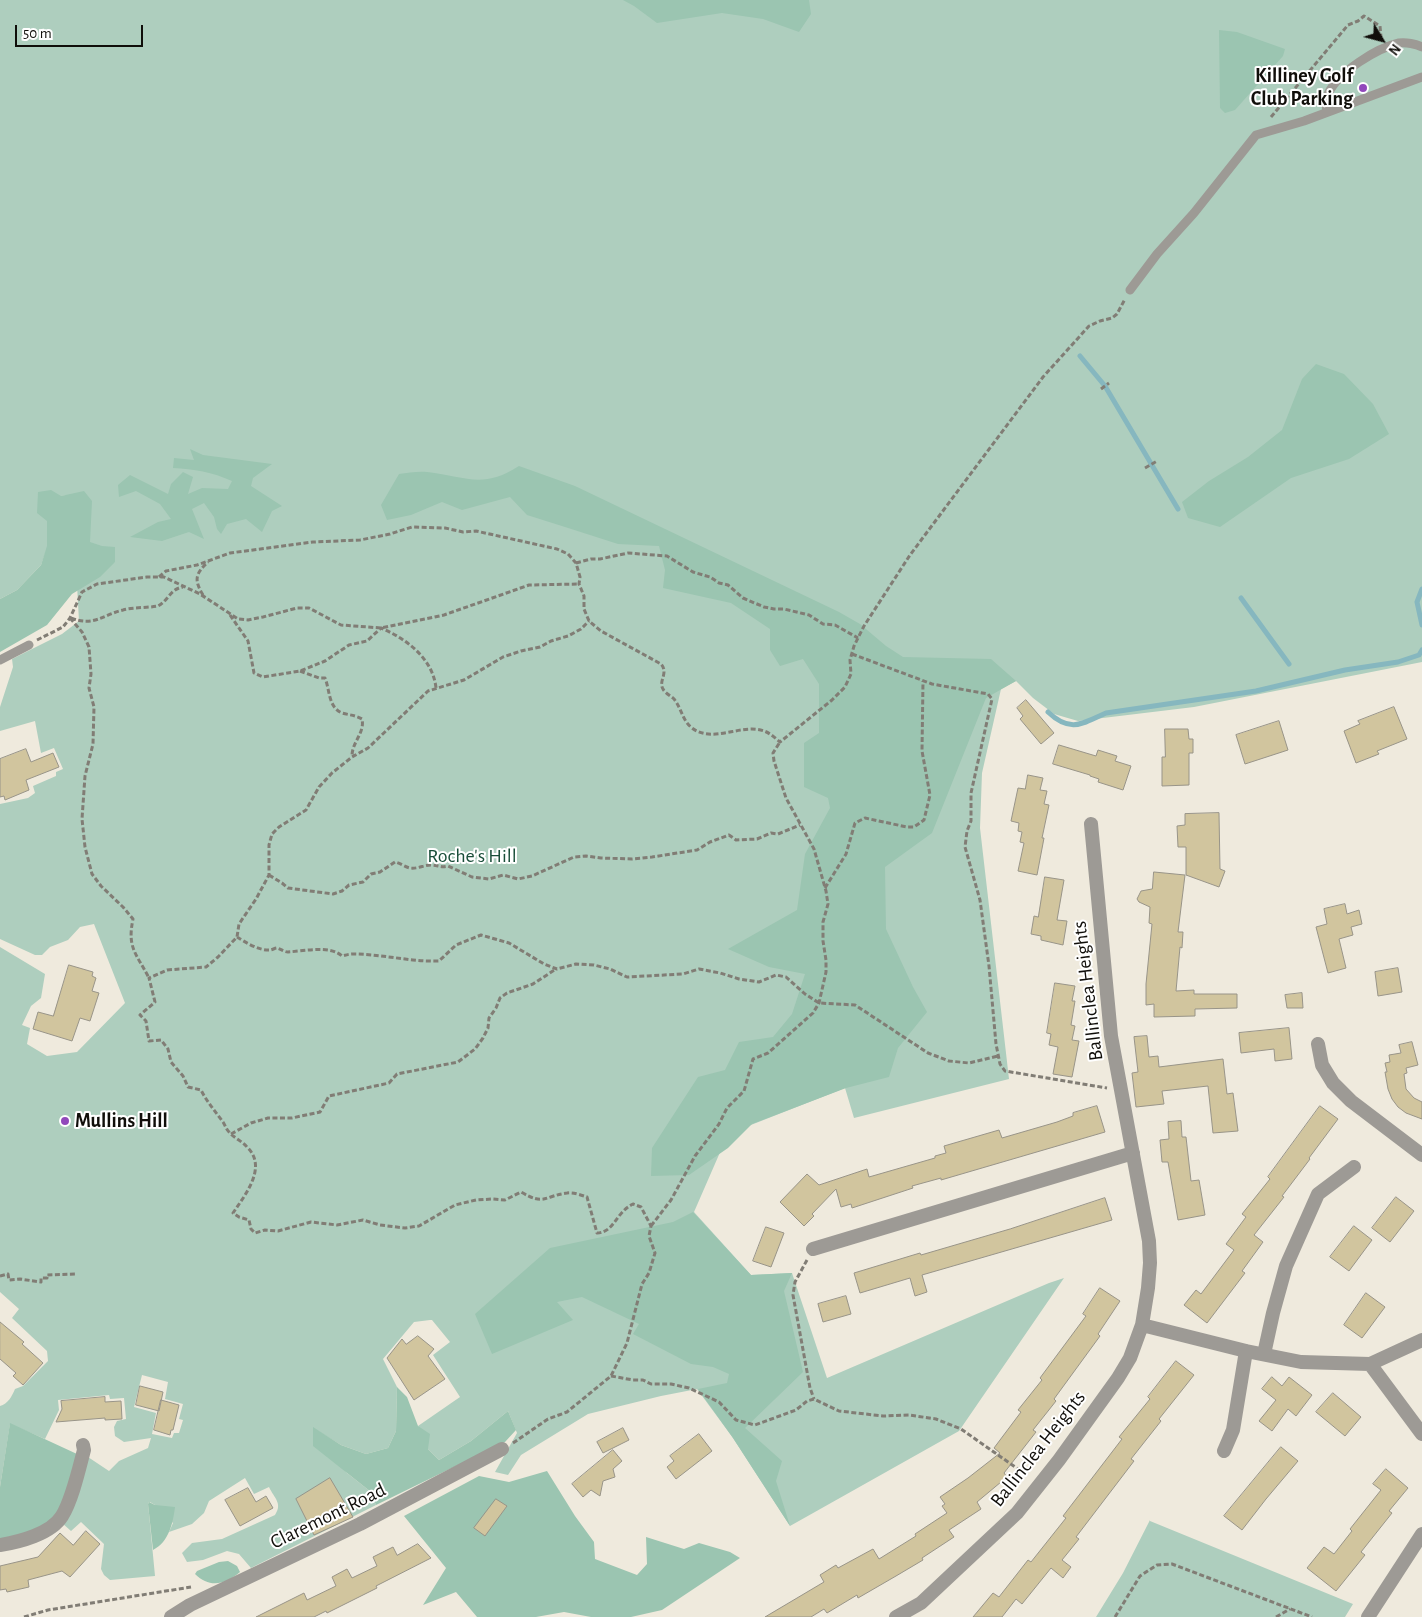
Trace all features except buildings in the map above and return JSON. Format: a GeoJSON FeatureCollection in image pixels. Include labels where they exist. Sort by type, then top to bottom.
{"type":"FeatureCollection","features":[{"type":"Feature","properties":{"kind":"street","name":"Ballinclea Heights"},"geometry":{"type":"LineString","coordinates":[[896,1617],[921,1603],[1017,1513],[1041,1484],[1105,1396],[1130,1358],[1142,1325],[1148,1288],[1149,1241],[1111,1036],[1091,824]]}},
{"type":"Feature","properties":{"kind":"street"},"geometry":{"type":"LineString","coordinates":[[1318,1044],[1322,1065],[1333,1083],[1351,1101],[1422,1155]]}},
{"type":"Feature","properties":{"kind":"street"},"geometry":{"type":"LineString","coordinates":[[813,1249],[1133,1153]]}},
{"type":"Feature","properties":{"kind":"street"},"geometry":{"type":"LineString","coordinates":[[1264,1354],[1286,1266],[1318,1194],[1354,1167]]}},
{"type":"Feature","properties":{"kind":"street"},"geometry":{"type":"LineString","coordinates":[[1142,1325],[1301,1362],[1370,1364],[1422,1340]]}},
{"type":"Feature","properties":{"kind":"street"},"geometry":{"type":"LineString","coordinates":[[1224,1451],[1233,1430],[1246,1350]]}},
{"type":"Feature","properties":{"kind":"street"},"geometry":{"type":"LineString","coordinates":[[1370,1364],[1422,1434]]}},
{"type":"Feature","properties":{"kind":"street"},"geometry":{"type":"LineString","coordinates":[[0,1545],[23,1541],[49,1528],[62,1517],[84,1450],[83,1445]]}},
{"type":"Feature","properties":{"kind":"street","name":"Claremont Road"},"geometry":{"type":"LineString","coordinates":[[171,1617],[190,1605],[360,1524],[502,1449]]}},
{"type":"Feature","properties":{"kind":"street"},"geometry":{"type":"LineString","coordinates":[[1368,1617],[1422,1534]]}},
{"type":"Feature","properties":{"kind":"lane"},"geometry":{"type":"LineString","coordinates":[[1327,112],[1328,94],[1338,79],[1354,66],[1383,50],[1401,43],[1422,47]]}},
{"type":"Feature","properties":{"kind":"lane"},"geometry":{"type":"LineString","coordinates":[[1130,290],[1256,135],[1289,126],[1422,77]]}},
{"type":"Feature","properties":{"kind":"lane"},"geometry":{"type":"LineString","coordinates":[[0,660],[29,644]]}},
{"type":"Feature","properties":{"kind":"path"},"geometry":{"type":"LineString","coordinates":[[1256,135],[1348,25],[1358,22],[1364,16],[1380,26],[1383,50]]}},
{"type":"Feature","properties":{"kind":"path"},"geometry":{"type":"LineString","coordinates":[[502,1449],[519,1440],[548,1419],[567,1412],[611,1376],[627,1343],[642,1284],[649,1273],[655,1253],[649,1236],[651,1226],[671,1200],[695,1156],[719,1124],[727,1108],[744,1090],[753,1059],[768,1053],[814,1013],[819,1003],[826,972],[823,922],[828,904],[814,849],[786,798],[773,753],[780,742],[832,700],[845,686],[851,674],[850,660],[858,638],[910,555],[1043,377],[1089,326],[1112,318],[1117,314],[1130,290]]}},
{"type":"Feature","properties":{"kind":"path"},"geometry":{"type":"LineString","coordinates":[[1101,389],[1110,383]]}},
{"type":"Feature","properties":{"kind":"path"},"geometry":{"type":"LineString","coordinates":[[1145,468],[1157,461]]}},
{"type":"Feature","properties":{"kind":"path"},"geometry":{"type":"LineString","coordinates":[[159,577],[166,571],[190,567],[230,553],[300,544],[376,538],[412,527],[445,528],[463,532],[476,531],[557,549],[568,554],[576,563],[580,577],[579,584],[584,596],[584,609],[589,621],[601,631],[661,664],[665,672],[663,691],[673,698],[685,721],[697,732],[709,734],[746,729],[758,730],[766,732],[780,742]]}},
{"type":"Feature","properties":{"kind":"path"},"geometry":{"type":"LineString","coordinates":[[576,563],[591,558],[600,559],[628,553],[667,556],[693,572],[728,585],[743,598],[764,607],[784,609],[809,615],[823,624],[835,625],[858,638]]}},
{"type":"Feature","properties":{"kind":"path"},"geometry":{"type":"LineString","coordinates":[[204,597],[197,577],[201,569],[210,560]]}},
{"type":"Feature","properties":{"kind":"path"},"geometry":{"type":"LineString","coordinates":[[29,644],[63,627],[70,618],[82,592],[98,584],[147,577],[164,577],[204,597],[238,619],[248,620],[298,608],[309,608],[341,626],[381,628],[444,615],[529,585],[579,584]]}},
{"type":"Feature","properties":{"kind":"path"},"geometry":{"type":"LineString","coordinates":[[70,618],[81,622],[88,622],[124,609],[158,606],[163,603],[173,590],[184,587]]}},
{"type":"Feature","properties":{"kind":"path"},"geometry":{"type":"LineString","coordinates":[[228,613],[248,640],[254,674],[263,677],[300,671],[325,661],[349,645],[367,641],[381,628]]}},
{"type":"Feature","properties":{"kind":"path"},"geometry":{"type":"LineString","coordinates":[[70,618],[82,632],[89,647],[91,674],[89,688],[94,708],[93,744],[85,776],[82,819],[85,847],[92,874],[133,919],[130,932],[131,947],[149,978],[155,1002],[140,1015],[146,1021],[149,1041],[161,1040],[168,1049],[171,1062],[183,1076],[188,1087],[200,1090],[231,1134],[249,1148],[256,1162],[254,1176],[248,1191],[233,1213],[249,1220],[251,1229],[255,1233],[265,1230],[278,1231],[311,1222],[337,1225],[362,1220],[380,1225],[405,1228],[419,1226],[454,1205],[476,1200],[505,1200],[521,1192],[534,1200],[568,1193],[587,1197],[597,1233],[611,1228],[616,1218],[626,1207],[633,1204],[641,1207],[651,1226]]}},
{"type":"Feature","properties":{"kind":"path"},"geometry":{"type":"LineString","coordinates":[[149,978],[167,970],[206,967],[218,957],[237,937],[239,924],[269,875],[269,846],[272,834],[279,827],[306,810],[319,787],[332,773],[352,757],[368,748],[428,691],[464,680],[503,657],[540,647],[550,641],[568,636],[589,621]]}},
{"type":"Feature","properties":{"kind":"path"},"geometry":{"type":"LineString","coordinates":[[381,628],[394,633],[415,648],[435,677],[436,688]]}},
{"type":"Feature","properties":{"kind":"path"},"geometry":{"type":"LineString","coordinates":[[852,654],[932,684],[988,694],[992,698],[970,793],[971,820],[967,831],[965,847],[980,900],[1000,1064],[1005,1071],[1122,1091]]}},
{"type":"Feature","properties":{"kind":"path"},"geometry":{"type":"LineString","coordinates":[[300,671],[319,678],[325,678],[331,702],[337,710],[362,719],[362,731],[352,749],[352,757]]}},
{"type":"Feature","properties":{"kind":"path"},"geometry":{"type":"LineString","coordinates":[[825,888],[846,854],[855,823],[865,818],[907,828],[914,827],[924,820],[930,795],[922,751],[923,681]]}},
{"type":"Feature","properties":{"kind":"path"},"geometry":{"type":"LineString","coordinates":[[269,875],[282,882],[288,888],[333,894],[342,891],[349,885],[363,882],[371,874],[380,872],[395,862],[403,864],[408,868],[420,868],[430,865],[441,868],[448,866],[472,877],[489,879],[503,875],[518,879],[532,876],[574,857],[632,859],[652,857],[697,850],[710,842],[729,836],[736,840],[757,838],[771,833],[778,834],[800,825]]}},
{"type":"Feature","properties":{"kind":"path"},"geometry":{"type":"LineString","coordinates":[[237,937],[244,942],[268,951],[277,948],[286,952],[329,950],[337,951],[342,956],[351,954],[378,955],[439,962],[456,945],[482,935],[510,943],[544,964],[557,969]]}},
{"type":"Feature","properties":{"kind":"path"},"geometry":{"type":"LineString","coordinates":[[231,1134],[251,1123],[268,1118],[292,1118],[320,1112],[329,1096],[389,1083],[397,1074],[458,1062],[475,1049],[483,1038],[488,1028],[489,1018],[500,998],[507,993],[534,984],[557,969],[576,964],[610,969],[627,977],[683,974],[699,969],[720,972],[739,979],[759,982],[776,975],[786,977],[805,994],[819,1003],[855,1005],[928,1053],[949,1061],[969,1063],[998,1056]]}},
{"type":"Feature","properties":{"kind":"path"},"geometry":{"type":"LineString","coordinates":[[813,1249],[795,1282],[793,1295],[810,1388],[814,1398],[839,1411],[883,1416],[909,1415],[936,1419],[961,1429],[1041,1484]]}},
{"type":"Feature","properties":{"kind":"path"},"geometry":{"type":"LineString","coordinates":[[0,1276],[8,1274],[10,1280],[20,1279],[41,1282],[41,1278],[48,1278],[47,1275],[77,1274]]}},
{"type":"Feature","properties":{"kind":"path"},"geometry":{"type":"LineString","coordinates":[[611,1376],[644,1380],[651,1384],[671,1384],[689,1388],[718,1402],[736,1420],[755,1425],[796,1410],[814,1398]]}},
{"type":"Feature","properties":{"kind":"path"},"geometry":{"type":"LineString","coordinates":[[1115,1617],[1140,1576],[1157,1565],[1172,1564],[1312,1617]]}},
{"type":"Feature","properties":{"kind":"path"},"geometry":{"type":"LineString","coordinates":[[24,1617],[48,1610],[196,1586]]}},
{"type":"Feature","properties":{"kind":"path"},"geometry":{"type":"LineString","coordinates":[[1276,1617],[1290,1609]]}},
{"type":"Feature","properties":{"kind":"green space","name":"Roche's Hill"},"geometry":{"type":"Polygon","coordinates":[[[0,0],[1422,0],[1422,662],[1194,707],[1078,721],[1054,714],[1033,698],[1016,681],[1001,689],[982,773],[980,828],[1009,1079],[854,1118],[845,1088],[728,1134],[694,1212],[751,1275],[792,1273],[827,1378],[1064,1278],[959,1431],[790,1526],[733,1438],[697,1389],[588,1414],[521,1455],[508,1475],[495,1472],[517,1433],[508,1411],[471,1441],[439,1460],[428,1449],[418,1426],[460,1397],[433,1355],[450,1342],[432,1320],[414,1322],[383,1359],[397,1387],[396,1431],[388,1448],[366,1454],[341,1445],[313,1428],[347,1473],[371,1492],[376,1505],[251,1568],[239,1554],[227,1551],[203,1560],[187,1562],[182,1553],[192,1543],[222,1539],[275,1515],[278,1504],[269,1487],[254,1494],[245,1478],[209,1501],[204,1513],[192,1524],[169,1532],[173,1523],[155,1505],[150,1502],[148,1503],[155,1576],[110,1580],[101,1569],[104,1544],[81,1522],[71,1531],[62,1523],[88,1457],[109,1471],[119,1461],[148,1448],[151,1438],[124,1442],[115,1436],[114,1427],[117,1421],[126,1419],[124,1398],[110,1399],[109,1395],[58,1400],[59,1410],[45,1439],[10,1424],[0,1487],[0,1406],[7,1402],[15,1389],[23,1386],[48,1361],[47,1351],[12,1318],[19,1309],[0,1292],[0,947],[45,974],[41,998],[31,1006],[22,1025],[30,1028],[27,1044],[47,1056],[77,1052],[125,1003],[94,924],[80,927],[68,940],[50,947],[42,955],[35,955],[0,939],[0,804],[28,798],[35,793],[33,786],[56,776],[56,772],[63,769],[54,748],[41,753],[35,721],[0,731],[0,707],[13,667],[12,659],[62,634],[79,621],[72,495],[61,496],[47,521],[48,546],[41,565],[17,590],[0,599],[0,0]],[[142,1375],[134,1407],[156,1413],[152,1434],[172,1438],[174,1433],[179,1433],[183,1420],[179,1419],[183,1404],[165,1399],[168,1382],[142,1375]]]}},
{"type":"Feature","properties":{"kind":"green space"},"geometry":{"type":"Polygon","coordinates":[[[623,0],[809,0],[811,14],[799,32],[763,19],[722,13],[657,23],[623,0]]]}},
{"type":"Feature","properties":{"kind":"green space"},"geometry":{"type":"Polygon","coordinates":[[[1219,30],[1237,32],[1285,49],[1283,56],[1235,110],[1225,113],[1220,108],[1219,30]]]}},
{"type":"Feature","properties":{"kind":"green space"},"geometry":{"type":"Polygon","coordinates":[[[1316,364],[1344,374],[1373,404],[1389,434],[1349,459],[1291,478],[1220,527],[1188,518],[1182,502],[1209,481],[1248,457],[1282,430],[1302,379],[1316,364]]]}},
{"type":"Feature","properties":{"kind":"green space"},"geometry":{"type":"Polygon","coordinates":[[[190,449],[203,455],[272,464],[253,478],[251,486],[282,506],[272,511],[262,532],[246,519],[227,524],[221,534],[217,529],[214,517],[204,503],[192,509],[204,539],[189,532],[162,541],[130,537],[158,522],[171,519],[160,504],[136,491],[119,497],[118,485],[130,475],[168,494],[171,484],[183,472],[193,477],[188,494],[202,488],[228,489],[232,481],[225,478],[188,469],[173,468],[174,458],[194,460],[190,449]]]}},
{"type":"Feature","properties":{"kind":"green space"},"geometry":{"type":"Polygon","coordinates":[[[519,466],[575,486],[839,612],[860,624],[886,646],[903,657],[991,659],[1016,681],[986,698],[932,833],[885,867],[886,929],[927,1012],[898,1048],[889,1077],[846,1088],[752,1124],[728,1148],[689,1175],[651,1176],[652,1148],[698,1077],[725,1070],[739,1042],[773,1037],[792,1014],[805,974],[769,967],[728,949],[797,910],[805,854],[830,808],[828,798],[804,787],[804,743],[819,733],[819,684],[803,659],[780,666],[770,650],[770,629],[731,603],[663,588],[665,570],[659,546],[618,544],[527,515],[510,497],[462,510],[442,502],[411,515],[387,520],[381,505],[399,474],[424,472],[484,480],[494,478],[519,466]]]}},
{"type":"Feature","properties":{"kind":"green space"},"geometry":{"type":"Polygon","coordinates":[[[51,490],[61,496],[84,491],[92,501],[90,542],[102,546],[115,547],[115,562],[100,577],[72,594],[47,625],[0,652],[0,599],[17,590],[41,565],[47,546],[47,521],[37,513],[38,492],[51,490]]]}},
{"type":"Feature","properties":{"kind":"green space"},"geometry":{"type":"Polygon","coordinates":[[[693,1212],[751,1275],[792,1273],[784,1291],[803,1372],[745,1428],[782,1461],[776,1481],[790,1526],[733,1438],[698,1389],[727,1383],[729,1374],[713,1367],[691,1364],[633,1334],[639,1324],[582,1297],[557,1302],[573,1320],[492,1354],[475,1314],[550,1248],[673,1222],[693,1212]]]}},
{"type":"Feature","properties":{"kind":"green space"},"geometry":{"type":"Polygon","coordinates":[[[397,1387],[407,1397],[418,1426],[430,1434],[428,1449],[439,1460],[471,1441],[508,1411],[516,1430],[505,1442],[376,1505],[371,1492],[313,1446],[313,1427],[341,1445],[366,1454],[388,1448],[396,1431],[397,1387]]]}},
{"type":"Feature","properties":{"kind":"green space"},"geometry":{"type":"Polygon","coordinates":[[[10,1423],[77,1454],[65,1502],[46,1526],[0,1541],[0,1487],[10,1423]]]}},
{"type":"Feature","properties":{"kind":"green space"},"geometry":{"type":"Polygon","coordinates":[[[547,1471],[594,1542],[595,1559],[637,1575],[647,1564],[646,1537],[684,1549],[699,1543],[730,1552],[740,1558],[662,1610],[631,1617],[591,1617],[564,1612],[536,1617],[477,1617],[456,1592],[423,1605],[446,1568],[404,1516],[479,1476],[509,1482],[547,1471]]]}},
{"type":"Feature","properties":{"kind":"green space"},"geometry":{"type":"Polygon","coordinates":[[[149,1502],[155,1505],[175,1507],[169,1532],[163,1542],[153,1550],[148,1504],[149,1502]]]}},
{"type":"Feature","properties":{"kind":"green space"},"geometry":{"type":"Polygon","coordinates":[[[1150,1520],[1353,1604],[1345,1617],[1096,1617],[1123,1573],[1150,1520]]]}},
{"type":"Feature","properties":{"kind":"green space"},"geometry":{"type":"Polygon","coordinates":[[[228,1561],[237,1566],[240,1572],[224,1582],[206,1582],[195,1574],[197,1571],[219,1562],[228,1561]]]}},
{"type":"Feature","properties":{"kind":"waterway"},"geometry":{"type":"LineString","coordinates":[[1080,356],[1105,386],[1178,509]]}},
{"type":"Feature","properties":{"kind":"waterway"},"geometry":{"type":"LineString","coordinates":[[1422,589],[1417,602],[1422,625]]}},
{"type":"Feature","properties":{"kind":"waterway"},"geometry":{"type":"LineString","coordinates":[[1241,598],[1289,664]]}},
{"type":"Feature","properties":{"kind":"waterway"},"geometry":{"type":"LineString","coordinates":[[1048,712],[1063,723],[1083,723],[1106,713],[1256,691],[1345,670],[1398,662],[1419,655],[1422,650]]}},
{"type":"Feature","properties":{"kind":"place","name":"Killiney Golf Club Parking"},"geometry":{"type":"Point","coordinates":[1363,88]}},
{"type":"Feature","properties":{"kind":"place","name":"Mullins Hill"},"geometry":{"type":"Point","coordinates":[65,1121]}}]}
